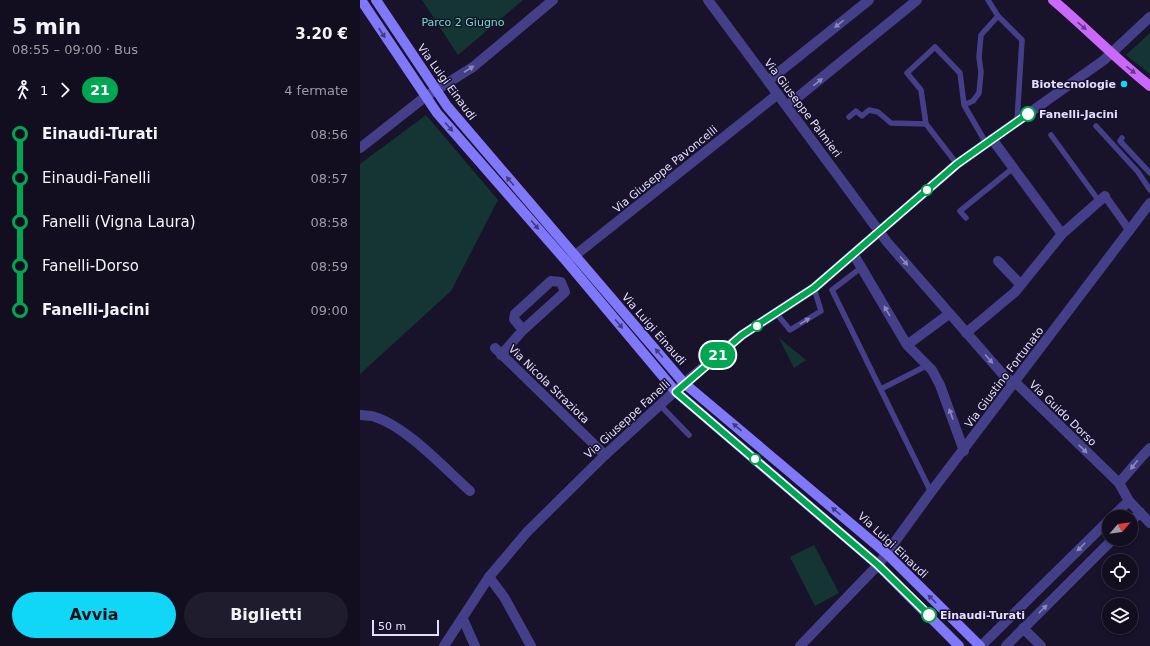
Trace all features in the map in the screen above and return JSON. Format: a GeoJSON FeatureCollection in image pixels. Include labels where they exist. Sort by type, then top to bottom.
{"type":"FeatureCollection","features":[{"type":"Feature","properties":{"kind":"main road","name":"Via Luigi Einaudi"},"geometry":{"type":"LineString","coordinates":[[361,0],[437,113],[684,383],[887,554],[980,646]]}},
{"type":"Feature","properties":{"kind":"main road","name":"Via Luigi Einaudi"},"geometry":{"type":"LineString","coordinates":[[376,0],[436,90],[676,392],[878,565],[959,646]]}},
{"type":"Feature","properties":{"kind":"main road"},"geometry":{"type":"LineString","coordinates":[[1053,0],[1113,53],[1121,63],[1150,86]]}},
{"type":"Feature","properties":{"kind":"street"},"geometry":{"type":"LineString","coordinates":[[360,148],[425,97],[473,67],[554,0]]}},
{"type":"Feature","properties":{"kind":"street","name":"Via Giuseppe Palmieri"},"geometry":{"type":"LineString","coordinates":[[708,0],[880,231]]}},
{"type":"Feature","properties":{"kind":"street"},"geometry":{"type":"LineString","coordinates":[[768,81],[869,0]]}},
{"type":"Feature","properties":{"kind":"street"},"geometry":{"type":"LineString","coordinates":[[787,106],[918,0]]}},
{"type":"Feature","properties":{"kind":"street","name":"Via Giuseppe Fanelli"},"geometry":{"type":"LineString","coordinates":[[444,646],[489,577],[527,532],[605,454],[676,392],[684,383],[742,335],[814,288],[854,255],[957,164],[1113,53],[1150,17]]}},
{"type":"Feature","properties":{"kind":"street","name":"Via Giuseppe Pavoncelli"},"geometry":{"type":"LineString","coordinates":[[571,259],[778,94]]}},
{"type":"Feature","properties":{"kind":"street"},"geometry":{"type":"LineString","coordinates":[[989,141],[1013,168],[1062,234]]}},
{"type":"Feature","properties":{"kind":"street"},"geometry":{"type":"LineString","coordinates":[[966,333],[1015,292],[1062,234],[1102,198],[1130,231]]}},
{"type":"Feature","properties":{"kind":"street","name":"Via Giustino Fortunato"},"geometry":{"type":"LineString","coordinates":[[800,646],[887,554],[931,492],[964,451],[1150,204]]}},
{"type":"Feature","properties":{"kind":"street","name":"Via Guido Dorso"},"geometry":{"type":"LineString","coordinates":[[880,231],[887,242],[1007,379],[1015,382],[1118,483],[1129,500],[1150,523]]}},
{"type":"Feature","properties":{"kind":"street"},"geometry":{"type":"LineString","coordinates":[[854,255],[907,344],[928,365],[940,385],[964,451]]}},
{"type":"Feature","properties":{"kind":"street"},"geometry":{"type":"LineString","coordinates":[[998,261],[1020,285]]}},
{"type":"Feature","properties":{"kind":"street"},"geometry":{"type":"LineString","coordinates":[[551,281],[561,282],[565,292],[522,330],[514,319],[515,314],[551,281]]}},
{"type":"Feature","properties":{"kind":"street"},"geometry":{"type":"LineString","coordinates":[[907,344],[949,314]]}},
{"type":"Feature","properties":{"kind":"street","name":"Via Nicola Straziota"},"geometry":{"type":"LineString","coordinates":[[522,330],[498,352],[605,454]]}},
{"type":"Feature","properties":{"kind":"street"},"geometry":{"type":"LineString","coordinates":[[360,415],[374,416],[389,423],[415,442],[470,491]]}},
{"type":"Feature","properties":{"kind":"street"},"geometry":{"type":"LineString","coordinates":[[1118,483],[1129,472],[1131,467],[1150,448]]}},
{"type":"Feature","properties":{"kind":"street"},"geometry":{"type":"LineString","coordinates":[[1119,510],[1129,500]]}},
{"type":"Feature","properties":{"kind":"street"},"geometry":{"type":"LineString","coordinates":[[980,646],[1102,527]]}},
{"type":"Feature","properties":{"kind":"street"},"geometry":{"type":"LineString","coordinates":[[1006,646],[1106,546]]}},
{"type":"Feature","properties":{"kind":"street"},"geometry":{"type":"LineString","coordinates":[[489,577],[504,597],[531,646]]}},
{"type":"Feature","properties":{"kind":"street"},"geometry":{"type":"LineString","coordinates":[[463,619],[475,646]]}},
{"type":"Feature","properties":{"kind":"street"},"geometry":{"type":"LineString","coordinates":[[1023,628],[1041,646]]}},
{"type":"Feature","properties":{"kind":"lane"},"geometry":{"type":"LineString","coordinates":[[988,0],[998,16],[1022,40],[1017,121]]}},
{"type":"Feature","properties":{"kind":"lane"},"geometry":{"type":"LineString","coordinates":[[964,105],[973,101],[979,93],[981,72],[979,57],[981,35],[998,16]]}},
{"type":"Feature","properties":{"kind":"lane"},"geometry":{"type":"LineString","coordinates":[[957,164],[926,124],[921,90],[907,73],[935,47],[960,73],[964,105],[989,141]]}},
{"type":"Feature","properties":{"kind":"lane"},"geometry":{"type":"LineString","coordinates":[[849,117],[856,111],[862,116],[869,110],[878,112],[891,123],[926,124]]}},
{"type":"Feature","properties":{"kind":"lane"},"geometry":{"type":"LineString","coordinates":[[1096,126],[1138,172],[1150,190]]}},
{"type":"Feature","properties":{"kind":"lane"},"geometry":{"type":"LineString","coordinates":[[1051,135],[1102,198]]}},
{"type":"Feature","properties":{"kind":"lane"},"geometry":{"type":"LineString","coordinates":[[1122,138],[1120,141],[1150,173]]}},
{"type":"Feature","properties":{"kind":"lane"},"geometry":{"type":"LineString","coordinates":[[966,218],[960,211],[1013,168]]}},
{"type":"Feature","properties":{"kind":"lane"},"geometry":{"type":"LineString","coordinates":[[862,267],[832,290],[931,492]]}},
{"type":"Feature","properties":{"kind":"lane"},"geometry":{"type":"LineString","coordinates":[[776,313],[790,330],[821,311],[814,288]]}},
{"type":"Feature","properties":{"kind":"lane"},"geometry":{"type":"LineString","coordinates":[[881,389],[928,365]]}},
{"type":"Feature","properties":{"kind":"lane"},"geometry":{"type":"LineString","coordinates":[[660,406],[689,435]]}},
{"type":"Feature","properties":{"kind":"green space","name":"Parco 2 Giugno"},"geometry":{"type":"Polygon","coordinates":[[[422,0],[523,0],[458,55],[422,0]]]}},
{"type":"Feature","properties":{"kind":"green space"},"geometry":{"type":"Polygon","coordinates":[[[1150,33],[1150,74],[1126,55],[1150,33]]]}},
{"type":"Feature","properties":{"kind":"green space"},"geometry":{"type":"Polygon","coordinates":[[[426,115],[498,200],[451,291],[360,374],[360,164],[426,115]]]}},
{"type":"Feature","properties":{"kind":"green space"},"geometry":{"type":"Polygon","coordinates":[[[779,338],[806,360],[794,368],[779,338]]]}},
{"type":"Feature","properties":{"kind":"green space"},"geometry":{"type":"Polygon","coordinates":[[[814,545],[839,593],[815,606],[790,557],[814,545]]]}},
{"type":"Feature","properties":{"kind":"bus line","name":"21"},"geometry":{"type":"LineString","coordinates":[[929,615],[878,565],[676,392],[684,383],[742,335],[814,288],[854,255],[888,223],[957,164],[1028,114]]}},
{"type":"Feature","properties":{"kind":"place","name":"Biotecnologie"},"geometry":{"type":"Point","coordinates":[1124,84]}},
{"type":"Feature","properties":{"kind":"place","name":"Fanelli-Jacini"},"geometry":{"type":"Point","coordinates":[1028,114]}},
{"type":"Feature","properties":{"kind":"place","name":"Einaudi-Turati"},"geometry":{"type":"Point","coordinates":[929,615]}}]}
